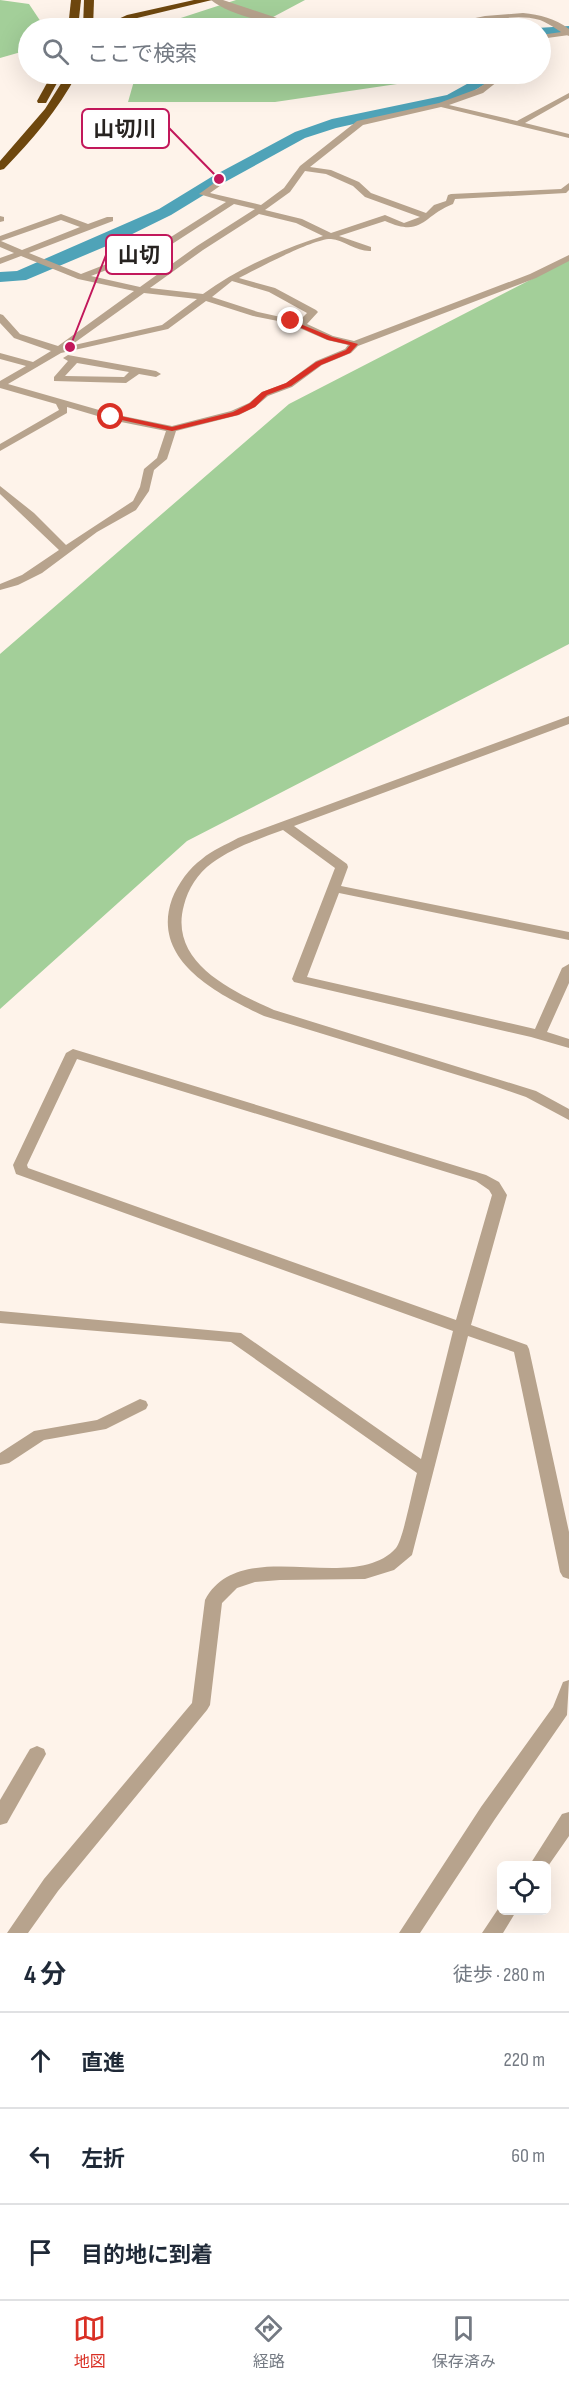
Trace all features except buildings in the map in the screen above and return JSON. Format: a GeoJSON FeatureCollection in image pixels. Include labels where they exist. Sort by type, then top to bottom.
{"type":"FeatureCollection","features":[{"type":"Feature","properties":{"kind":"highway"},"geometry":{"type":"LineString","coordinates":[[66,0],[70,18]]}},
{"type":"Feature","properties":{"kind":"highway"},"geometry":{"type":"LineString","coordinates":[[72,18],[76,0]]}},
{"type":"Feature","properties":{"kind":"highway"},"geometry":{"type":"LineString","coordinates":[[88,18],[89,0]]}},
{"type":"Feature","properties":{"kind":"highway"},"geometry":{"type":"LineString","coordinates":[[132,18],[207,0]]}},
{"type":"Feature","properties":{"kind":"highway"},"geometry":{"type":"LineString","coordinates":[[1,151],[37,110],[51,84]]}},
{"type":"Feature","properties":{"kind":"highway"},"geometry":{"type":"LineString","coordinates":[[0,166],[15,152],[50,110],[66,84]]}},
{"type":"Feature","properties":{"kind":"street"},"geometry":{"type":"LineString","coordinates":[[215,0],[261,18]]}},
{"type":"Feature","properties":{"kind":"street"},"geometry":{"type":"LineString","coordinates":[[493,18],[523,13],[550,16],[568,30]]}},
{"type":"Feature","properties":{"kind":"street"},"geometry":{"type":"LineString","coordinates":[[551,34],[568,30]]}},
{"type":"Feature","properties":{"kind":"street"},"geometry":{"type":"LineString","coordinates":[[0,385],[55,352],[200,248],[287,190],[303,168],[360,123],[441,105],[480,91],[489,84]]}},
{"type":"Feature","properties":{"kind":"street"},"geometry":{"type":"LineString","coordinates":[[518,124],[569,95]]}},
{"type":"Feature","properties":{"kind":"street"},"geometry":{"type":"LineString","coordinates":[[441,105],[569,136]]}},
{"type":"Feature","properties":{"kind":"street"},"geometry":{"type":"LineString","coordinates":[[303,168],[328,172],[356,184],[368,195],[428,217]]}},
{"type":"Feature","properties":{"kind":"street"},"geometry":{"type":"LineString","coordinates":[[220,183],[203,194],[299,221],[330,236],[368,249]]}},
{"type":"Feature","properties":{"kind":"street"},"geometry":{"type":"LineString","coordinates":[[55,352],[165,327],[231,278],[294,248],[385,218],[403,226],[420,222],[437,207],[450,202],[451,197],[564,191],[569,186]]}},
{"type":"Feature","properties":{"kind":"street"},"geometry":{"type":"LineString","coordinates":[[81,277],[166,244],[233,201]]}},
{"type":"Feature","properties":{"kind":"street"},"geometry":{"type":"LineString","coordinates":[[0,239],[61,217],[89,228]]}},
{"type":"Feature","properties":{"kind":"street"},"geometry":{"type":"LineString","coordinates":[[0,261],[111,219]]}},
{"type":"Feature","properties":{"kind":"street"},"geometry":{"type":"LineString","coordinates":[[0,244],[81,277],[141,290],[203,297],[301,325],[330,338],[355,344]]}},
{"type":"Feature","properties":{"kind":"street"},"geometry":{"type":"LineString","coordinates":[[0,385],[60,403],[172,429],[235,413],[252,405],[265,394],[289,385],[319,363],[348,351],[355,344],[533,276],[569,258]]}},
{"type":"Feature","properties":{"kind":"street"},"geometry":{"type":"LineString","coordinates":[[231,278],[272,290],[314,312],[301,325]]}},
{"type":"Feature","properties":{"kind":"street"},"geometry":{"type":"LineString","coordinates":[[0,317],[17,336],[55,352],[75,359],[156,374]]}},
{"type":"Feature","properties":{"kind":"street"},"geometry":{"type":"LineString","coordinates":[[0,356],[34,365]]}},
{"type":"Feature","properties":{"kind":"street"},"geometry":{"type":"LineString","coordinates":[[75,359],[57,379],[126,380],[136,370]]}},
{"type":"Feature","properties":{"kind":"street"},"geometry":{"type":"LineString","coordinates":[[0,448],[64,411],[60,403]]}},
{"type":"Feature","properties":{"kind":"street"},"geometry":{"type":"LineString","coordinates":[[0,587],[16,584],[32,577],[94,529],[123,515],[137,503],[149,480],[149,469],[162,459],[172,429]]}},
{"type":"Feature","properties":{"kind":"street"},"geometry":{"type":"LineString","coordinates":[[0,489],[30,514],[65,550]]}},
{"type":"Feature","properties":{"kind":"street"},"geometry":{"type":"LineString","coordinates":[[569,720],[242,841],[206,862],[187,882],[176,904],[175,927],[180,948],[193,967],[217,987],[270,1013],[502,1084],[531,1094],[569,1115]]}},
{"type":"Feature","properties":{"kind":"street"},"geometry":{"type":"LineString","coordinates":[[285,826],[342,867],[299,979],[569,1044]]}},
{"type":"Feature","properties":{"kind":"street"},"geometry":{"type":"LineString","coordinates":[[334,888],[569,936]]}},
{"type":"Feature","properties":{"kind":"street"},"geometry":{"type":"LineString","coordinates":[[539,1035],[569,968]]}},
{"type":"Feature","properties":{"kind":"street"},"geometry":{"type":"LineString","coordinates":[[16,1933],[51,1885],[201,1705],[214,1600],[221,1589],[235,1581],[259,1575],[359,1572],[383,1569],[398,1560],[406,1550],[462,1328],[500,1195],[494,1186],[481,1178],[73,1053],[20,1165],[21,1171],[462,1328],[521,1349],[569,1572]]}},
{"type":"Feature","properties":{"kind":"street"},"geometry":{"type":"LineString","coordinates":[[0,1317],[235,1337],[426,1471]]}},
{"type":"Feature","properties":{"kind":"street"},"geometry":{"type":"LineString","coordinates":[[0,1459],[40,1435],[100,1425],[140,1406]]}},
{"type":"Feature","properties":{"kind":"street"},"geometry":{"type":"LineString","coordinates":[[409,1933],[488,1813],[561,1710],[569,1687]]}},
{"type":"Feature","properties":{"kind":"street"},"geometry":{"type":"LineString","coordinates":[[0,1817],[37,1754]]}},
{"type":"Feature","properties":{"kind":"street"},"geometry":{"type":"LineString","coordinates":[[541,1861],[569,1820]]}},
{"type":"Feature","properties":{"kind":"street"},"geometry":{"type":"LineString","coordinates":[[492,1933],[504,1915]]}},
{"type":"Feature","properties":{"kind":"green space"},"geometry":{"type":"Polygon","coordinates":[[[0,0],[29,4],[38,18],[18,18],[18,53],[0,58],[0,0]]]}},
{"type":"Feature","properties":{"kind":"green space"},"geometry":{"type":"Polygon","coordinates":[[[236,0],[305,0],[271,18],[181,18],[236,0]]]}},
{"type":"Feature","properties":{"kind":"green space"},"geometry":{"type":"Polygon","coordinates":[[[133,84],[397,84],[275,102],[128,102],[133,84]]]}},
{"type":"Feature","properties":{"kind":"green space"},"geometry":{"type":"Polygon","coordinates":[[[569,260],[569,644],[187,841],[0,1009],[0,654],[289,404],[569,260]]]}},
{"type":"Feature","properties":{"kind":"waterway"},"geometry":{"type":"LineString","coordinates":[[551,31],[569,30]]}},
{"type":"Feature","properties":{"kind":"waterway"},"geometry":{"type":"LineString","coordinates":[[0,277],[20,276],[165,212],[219,179],[300,135],[332,124],[452,98],[477,84]]}},
{"type":"Feature","properties":{"kind":"place","name":"山切川"},"geometry":{"type":"Point","coordinates":[219,179]}},
{"type":"Feature","properties":{"kind":"place","name":"山切"},"geometry":{"type":"Point","coordinates":[70,347]}},
{"type":"Feature","properties":{"kind":"route"},"geometry":{"type":"LineString","coordinates":[[111,417],[172,429],[235,413],[252,405],[265,394],[289,385],[319,363],[348,351],[355,344],[330,338],[291,321]]}}]}
